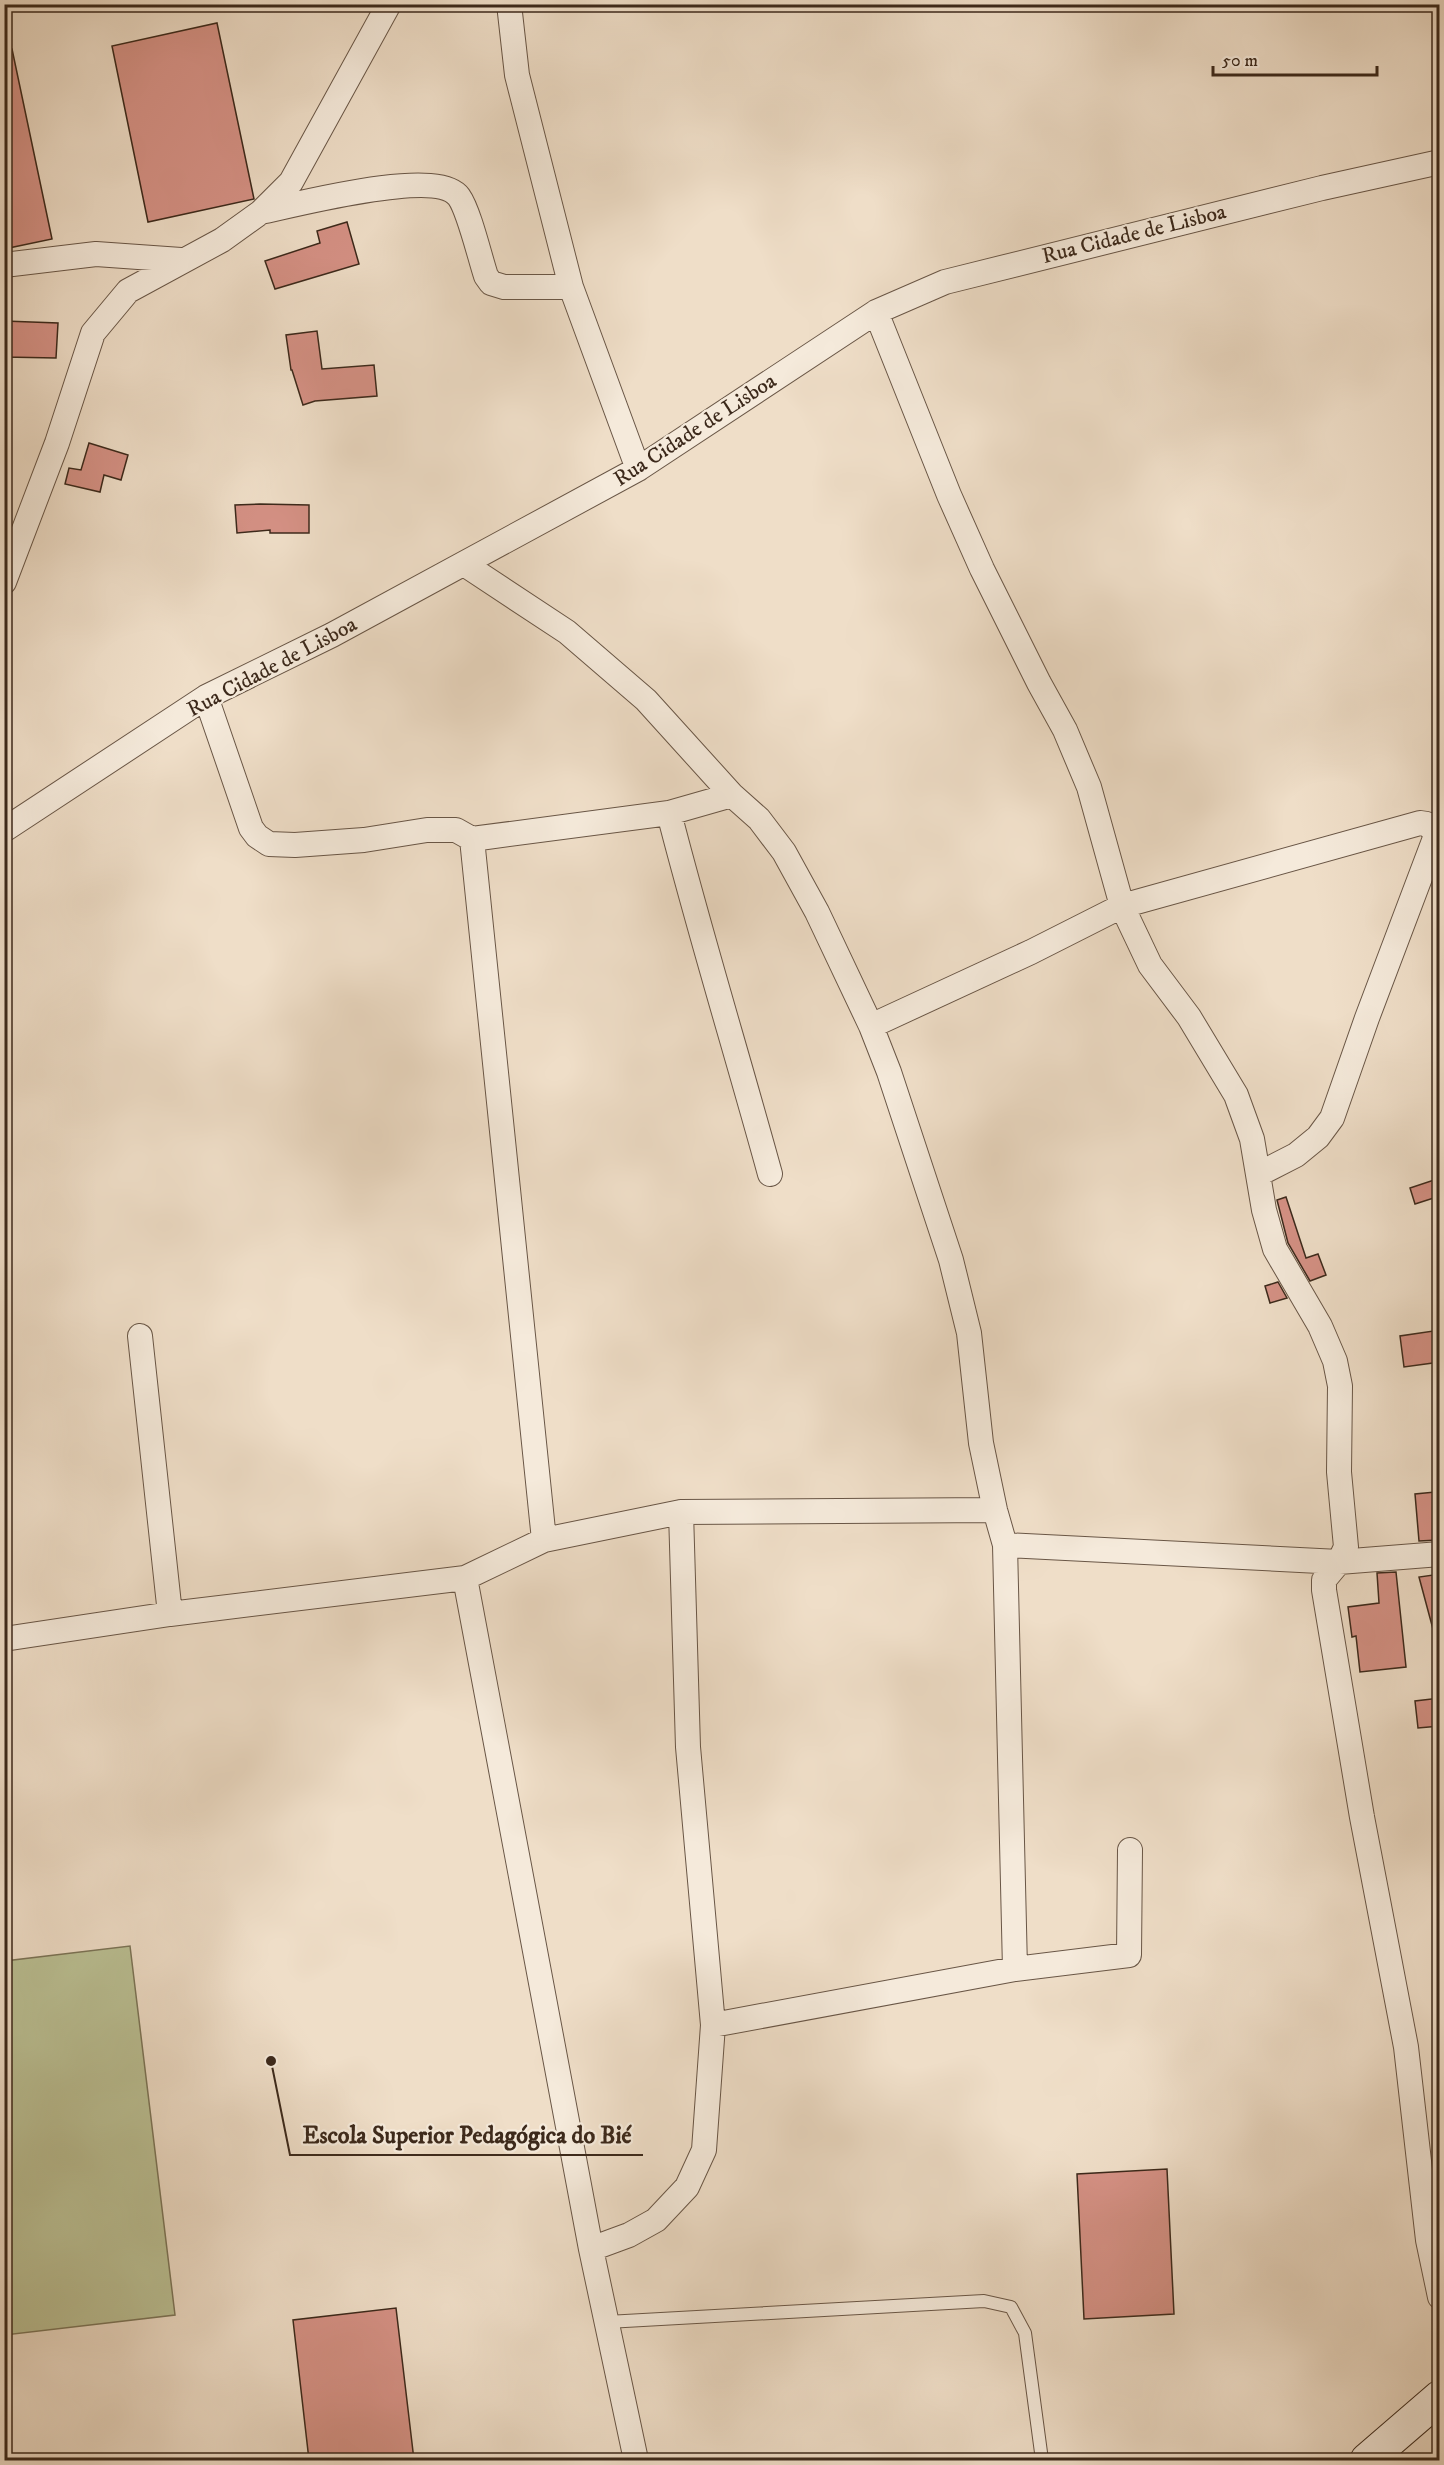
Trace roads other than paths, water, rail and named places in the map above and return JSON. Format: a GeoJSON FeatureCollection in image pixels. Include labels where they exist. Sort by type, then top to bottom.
{"type":"FeatureCollection","features":[{"type":"Feature","properties":{"kind":"street"},"geometry":{"type":"LineString","coordinates":[[4,582],[57,443],[93,333],[128,291],[181,260],[222,240],[261,212],[291,182],[389,4]]}},
{"type":"Feature","properties":{"kind":"street"},"geometry":{"type":"LineString","coordinates":[[509,4],[517,75],[571,287],[638,469]]}},
{"type":"Feature","properties":{"kind":"street","name":"Rua Cidade de Lisboa"},"geometry":{"type":"LineString","coordinates":[[4,830],[206,697],[332,635],[638,469],[876,312],[945,282],[1322,188],[1440,162]]}},
{"type":"Feature","properties":{"kind":"street"},"geometry":{"type":"LineString","coordinates":[[261,212],[384,188],[417,185],[447,188],[459,196],[486,276],[491,283],[504,287],[571,287]]}},
{"type":"Feature","properties":{"kind":"street"},"geometry":{"type":"LineString","coordinates":[[4,265],[96,254],[181,260]]}},
{"type":"Feature","properties":{"kind":"street"},"geometry":{"type":"LineString","coordinates":[[876,312],[954,506],[992,590],[1065,730],[1089,787],[1122,906],[1150,965],[1195,1026],[1236,1095],[1252,1139],[1264,1210],[1275,1249],[1320,1326],[1335,1361],[1340,1386],[1339,1472],[1346,1547],[1339,1562],[1324,1580],[1324,1590],[1362,1817],[1406,2047],[1428,2240],[1440,2297]]}},
{"type":"Feature","properties":{"kind":"street"},"geometry":{"type":"LineString","coordinates":[[464,564],[567,632],[585,647],[646,700],[732,795],[759,819],[784,852],[817,912],[871,1026],[889,1072],[951,1260],[969,1333],[981,1443],[1005,1545],[1015,1969]]}},
{"type":"Feature","properties":{"kind":"street"},"geometry":{"type":"LineString","coordinates":[[206,697],[251,828],[257,836],[269,844],[295,845],[364,840],[427,830],[456,830],[472,839],[669,813],[732,795]]}},
{"type":"Feature","properties":{"kind":"street"},"geometry":{"type":"LineString","coordinates":[[669,813],[703,946],[737,1054],[770,1174]]}},
{"type":"Feature","properties":{"kind":"street"},"geometry":{"type":"LineString","coordinates":[[871,1026],[1031,952],[1122,906],[1420,824],[1430,826],[1435,838],[1366,1018],[1332,1118],[1318,1137],[1296,1155],[1259,1174]]}},
{"type":"Feature","properties":{"kind":"street"},"geometry":{"type":"LineString","coordinates":[[472,839],[544,1540]]}},
{"type":"Feature","properties":{"kind":"street"},"geometry":{"type":"LineString","coordinates":[[140,1336],[170,1614]]}},
{"type":"Feature","properties":{"kind":"street"},"geometry":{"type":"LineString","coordinates":[[4,1639],[170,1614],[465,1578],[544,1540],[681,1512],[995,1510]]}},
{"type":"Feature","properties":{"kind":"street"},"geometry":{"type":"LineString","coordinates":[[591,2249],[629,2235],[656,2220],[687,2187],[704,2150],[712,2025],[688,1747],[681,1512]]}},
{"type":"Feature","properties":{"kind":"street"},"geometry":{"type":"LineString","coordinates":[[1005,1545],[1339,1562],[1440,1554]]}},
{"type":"Feature","properties":{"kind":"street"},"geometry":{"type":"LineString","coordinates":[[465,1578],[591,2249],[636,2460]]}},
{"type":"Feature","properties":{"kind":"street"},"geometry":{"type":"LineString","coordinates":[[712,2025],[1015,1969],[1129,1955],[1130,1850]]}},
{"type":"Feature","properties":{"kind":"street"},"geometry":{"type":"LineString","coordinates":[[1367,2460],[1440,2397]]}},
{"type":"Feature","properties":{"kind":"lane"},"geometry":{"type":"LineString","coordinates":[[607,2322],[984,2301],[1011,2307],[1025,2333],[1042,2460]]}},
{"type":"Feature","properties":{"kind":"place","name":"Escola Superior Pedagógica do Bié"},"geometry":{"type":"Point","coordinates":[271,2061]}}]}
